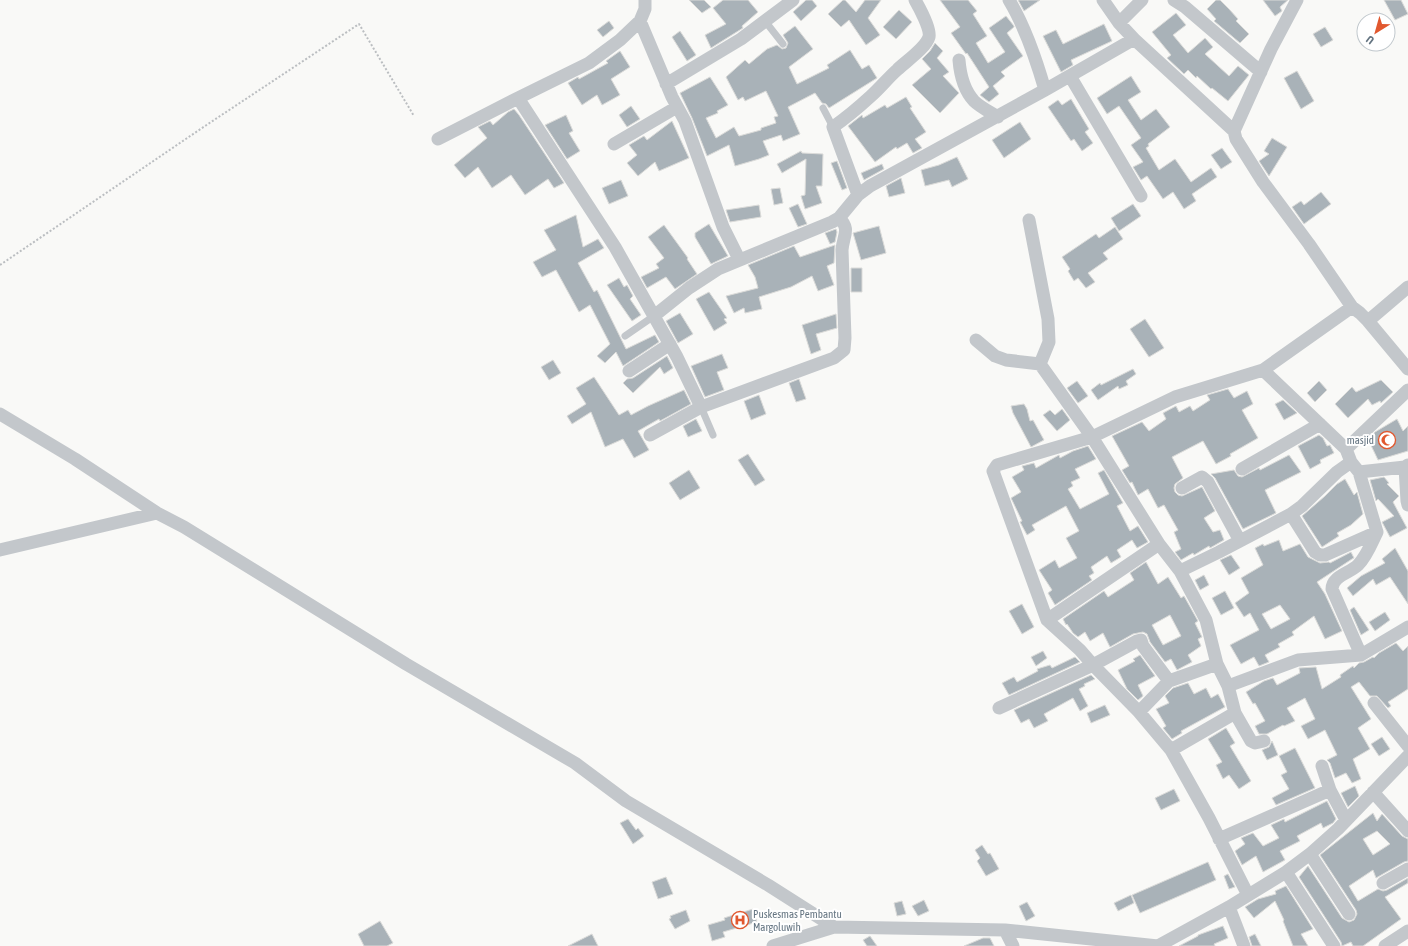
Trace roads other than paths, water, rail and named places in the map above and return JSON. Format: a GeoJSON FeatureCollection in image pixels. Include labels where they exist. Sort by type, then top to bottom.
{"type":"FeatureCollection","features":[{"type":"Feature","properties":{"kind":"street"},"geometry":{"type":"LineString","coordinates":[[438,139],[589,63],[620,40],[640,21],[645,9],[645,0]]}},
{"type":"Feature","properties":{"kind":"street"},"geometry":{"type":"LineString","coordinates":[[666,84],[741,39],[793,0]]}},
{"type":"Feature","properties":{"kind":"street"},"geometry":{"type":"LineString","coordinates":[[858,195],[832,127],[870,97],[897,69],[922,48],[927,41],[929,32],[921,10],[915,0]]}},
{"type":"Feature","properties":{"kind":"street"},"geometry":{"type":"LineString","coordinates":[[1009,0],[1016,11],[1045,90]]}},
{"type":"Feature","properties":{"kind":"street"},"geometry":{"type":"LineString","coordinates":[[1103,0],[1119,23],[1134,39],[1234,131],[1240,147],[1263,182],[1309,244],[1352,308],[1368,321],[1408,369]]}},
{"type":"Feature","properties":{"kind":"street"},"geometry":{"type":"LineString","coordinates":[[1119,23],[1142,0]]}},
{"type":"Feature","properties":{"kind":"street"},"geometry":{"type":"LineString","coordinates":[[1174,0],[1189,4],[1261,72]]}},
{"type":"Feature","properties":{"kind":"street"},"geometry":{"type":"LineString","coordinates":[[1234,131],[1271,49],[1297,0]]}},
{"type":"Feature","properties":{"kind":"street"},"geometry":{"type":"LineString","coordinates":[[640,21],[666,84],[690,134],[723,227],[739,259]]}},
{"type":"Feature","properties":{"kind":"street"},"geometry":{"type":"LineString","coordinates":[[654,316],[683,292],[707,275],[739,259],[821,228],[839,218],[858,195],[895,171],[998,116],[1134,39]]}},
{"type":"Feature","properties":{"kind":"street"},"geometry":{"type":"LineString","coordinates":[[959,60],[960,74],[968,93],[974,101],[998,116]]}},
{"type":"Feature","properties":{"kind":"street"},"geometry":{"type":"LineString","coordinates":[[1070,76],[1141,196]]}},
{"type":"Feature","properties":{"kind":"street"},"geometry":{"type":"LineString","coordinates":[[518,98],[615,247],[670,344],[701,408]]}},
{"type":"Feature","properties":{"kind":"street"},"geometry":{"type":"LineString","coordinates":[[614,144],[677,107]]}},
{"type":"Feature","properties":{"kind":"street"},"geometry":{"type":"LineString","coordinates":[[650,435],[701,408],[834,358],[844,350],[845,338],[842,250],[846,231],[844,222],[839,218]]}},
{"type":"Feature","properties":{"kind":"street"},"geometry":{"type":"LineString","coordinates":[[1029,220],[1048,319],[1049,342],[1040,364]]}},
{"type":"Feature","properties":{"kind":"street"},"geometry":{"type":"LineString","coordinates":[[1368,321],[1408,287]]}},
{"type":"Feature","properties":{"kind":"street"},"geometry":{"type":"LineString","coordinates":[[1248,895],[1171,750],[1139,712],[1080,650],[1046,620],[993,470],[997,465],[1092,437],[1175,396],[1263,370],[1352,308]]}},
{"type":"Feature","properties":{"kind":"street"},"geometry":{"type":"LineString","coordinates":[[976,340],[995,356],[1006,360],[1040,364],[1092,437],[1158,544],[1180,571],[1206,620],[1217,664],[1228,686],[1235,713],[1251,741],[1255,743],[1264,741]]}},
{"type":"Feature","properties":{"kind":"street"},"geometry":{"type":"LineString","coordinates":[[629,371],[670,344]]}},
{"type":"Feature","properties":{"kind":"street"},"geometry":{"type":"LineString","coordinates":[[1263,370],[1346,449],[1355,467],[1377,532],[1358,565],[1334,580],[1332,589],[1361,655]]}},
{"type":"Feature","properties":{"kind":"street"},"geometry":{"type":"LineString","coordinates":[[1346,449],[1408,390]]}},
{"type":"Feature","properties":{"kind":"street"},"geometry":{"type":"LineString","coordinates":[[0,414],[406,664],[575,763],[626,801],[834,926]]}},
{"type":"Feature","properties":{"kind":"street"},"geometry":{"type":"LineString","coordinates":[[1242,469],[1320,424]]}},
{"type":"Feature","properties":{"kind":"street"},"geometry":{"type":"LineString","coordinates":[[1180,571],[1291,514],[1302,506],[1337,472],[1355,467],[1407,466],[1408,504]]}},
{"type":"Feature","properties":{"kind":"street"},"geometry":{"type":"LineString","coordinates":[[1182,488],[1202,477],[1205,479],[1240,541]]}},
{"type":"Feature","properties":{"kind":"street"},"geometry":{"type":"LineString","coordinates":[[0,550],[157,512]]}},
{"type":"Feature","properties":{"kind":"street"},"geometry":{"type":"LineString","coordinates":[[1291,514],[1315,552],[1320,555],[1324,555],[1377,532]]}},
{"type":"Feature","properties":{"kind":"street"},"geometry":{"type":"LineString","coordinates":[[1046,620],[1158,544]]}},
{"type":"Feature","properties":{"kind":"street"},"geometry":{"type":"LineString","coordinates":[[1228,686],[1298,660],[1361,655],[1408,627]]}},
{"type":"Feature","properties":{"kind":"street"},"geometry":{"type":"LineString","coordinates":[[999,708],[1093,665],[1141,640],[1143,646],[1169,681]]}},
{"type":"Feature","properties":{"kind":"street"},"geometry":{"type":"LineString","coordinates":[[1139,712],[1169,681],[1217,664]]}},
{"type":"Feature","properties":{"kind":"street"},"geometry":{"type":"LineString","coordinates":[[1374,703],[1408,746]]}},
{"type":"Feature","properties":{"kind":"street"},"geometry":{"type":"LineString","coordinates":[[1171,750],[1235,713]]}},
{"type":"Feature","properties":{"kind":"street"},"geometry":{"type":"LineString","coordinates":[[774,946],[834,926],[1005,930],[1158,946],[1248,895],[1286,872],[1310,854],[1346,820],[1408,756]]}},
{"type":"Feature","properties":{"kind":"street"},"geometry":{"type":"LineString","coordinates":[[1322,766],[1330,790],[1346,820]]}},
{"type":"Feature","properties":{"kind":"street"},"geometry":{"type":"LineString","coordinates":[[1219,839],[1330,790]]}},
{"type":"Feature","properties":{"kind":"street"},"geometry":{"type":"LineString","coordinates":[[1373,792],[1408,831]]}},
{"type":"Feature","properties":{"kind":"street"},"geometry":{"type":"LineString","coordinates":[[1310,854],[1349,914]]}},
{"type":"Feature","properties":{"kind":"street"},"geometry":{"type":"LineString","coordinates":[[1383,883],[1408,869]]}},
{"type":"Feature","properties":{"kind":"street"},"geometry":{"type":"LineString","coordinates":[[1286,872],[1334,946]]}},
{"type":"Feature","properties":{"kind":"street"},"geometry":{"type":"LineString","coordinates":[[1229,906],[1244,946]]}},
{"type":"Feature","properties":{"kind":"street"},"geometry":{"type":"LineString","coordinates":[[1005,930],[1013,946]]}},
{"type":"Feature","properties":{"kind":"street"},"geometry":{"type":"LineString","coordinates":[[1385,946],[1408,932]]}},
{"type":"Feature","properties":{"kind":"lane"},"geometry":{"type":"LineString","coordinates":[[765,21],[783,44]]}},
{"type":"Feature","properties":{"kind":"lane"},"geometry":{"type":"LineString","coordinates":[[823,108],[832,127]]}},
{"type":"Feature","properties":{"kind":"lane"},"geometry":{"type":"LineString","coordinates":[[625,336],[654,316]]}},
{"type":"Feature","properties":{"kind":"lane"},"geometry":{"type":"LineString","coordinates":[[701,408],[713,435]]}},
{"type":"Feature","properties":{"kind":"place","name":"masjid"},"geometry":{"type":"Point","coordinates":[1387,440]}},
{"type":"Feature","properties":{"kind":"place","name":"Puskesmas Pembantu Margoluwih"},"geometry":{"type":"Point","coordinates":[740,920]}}]}
